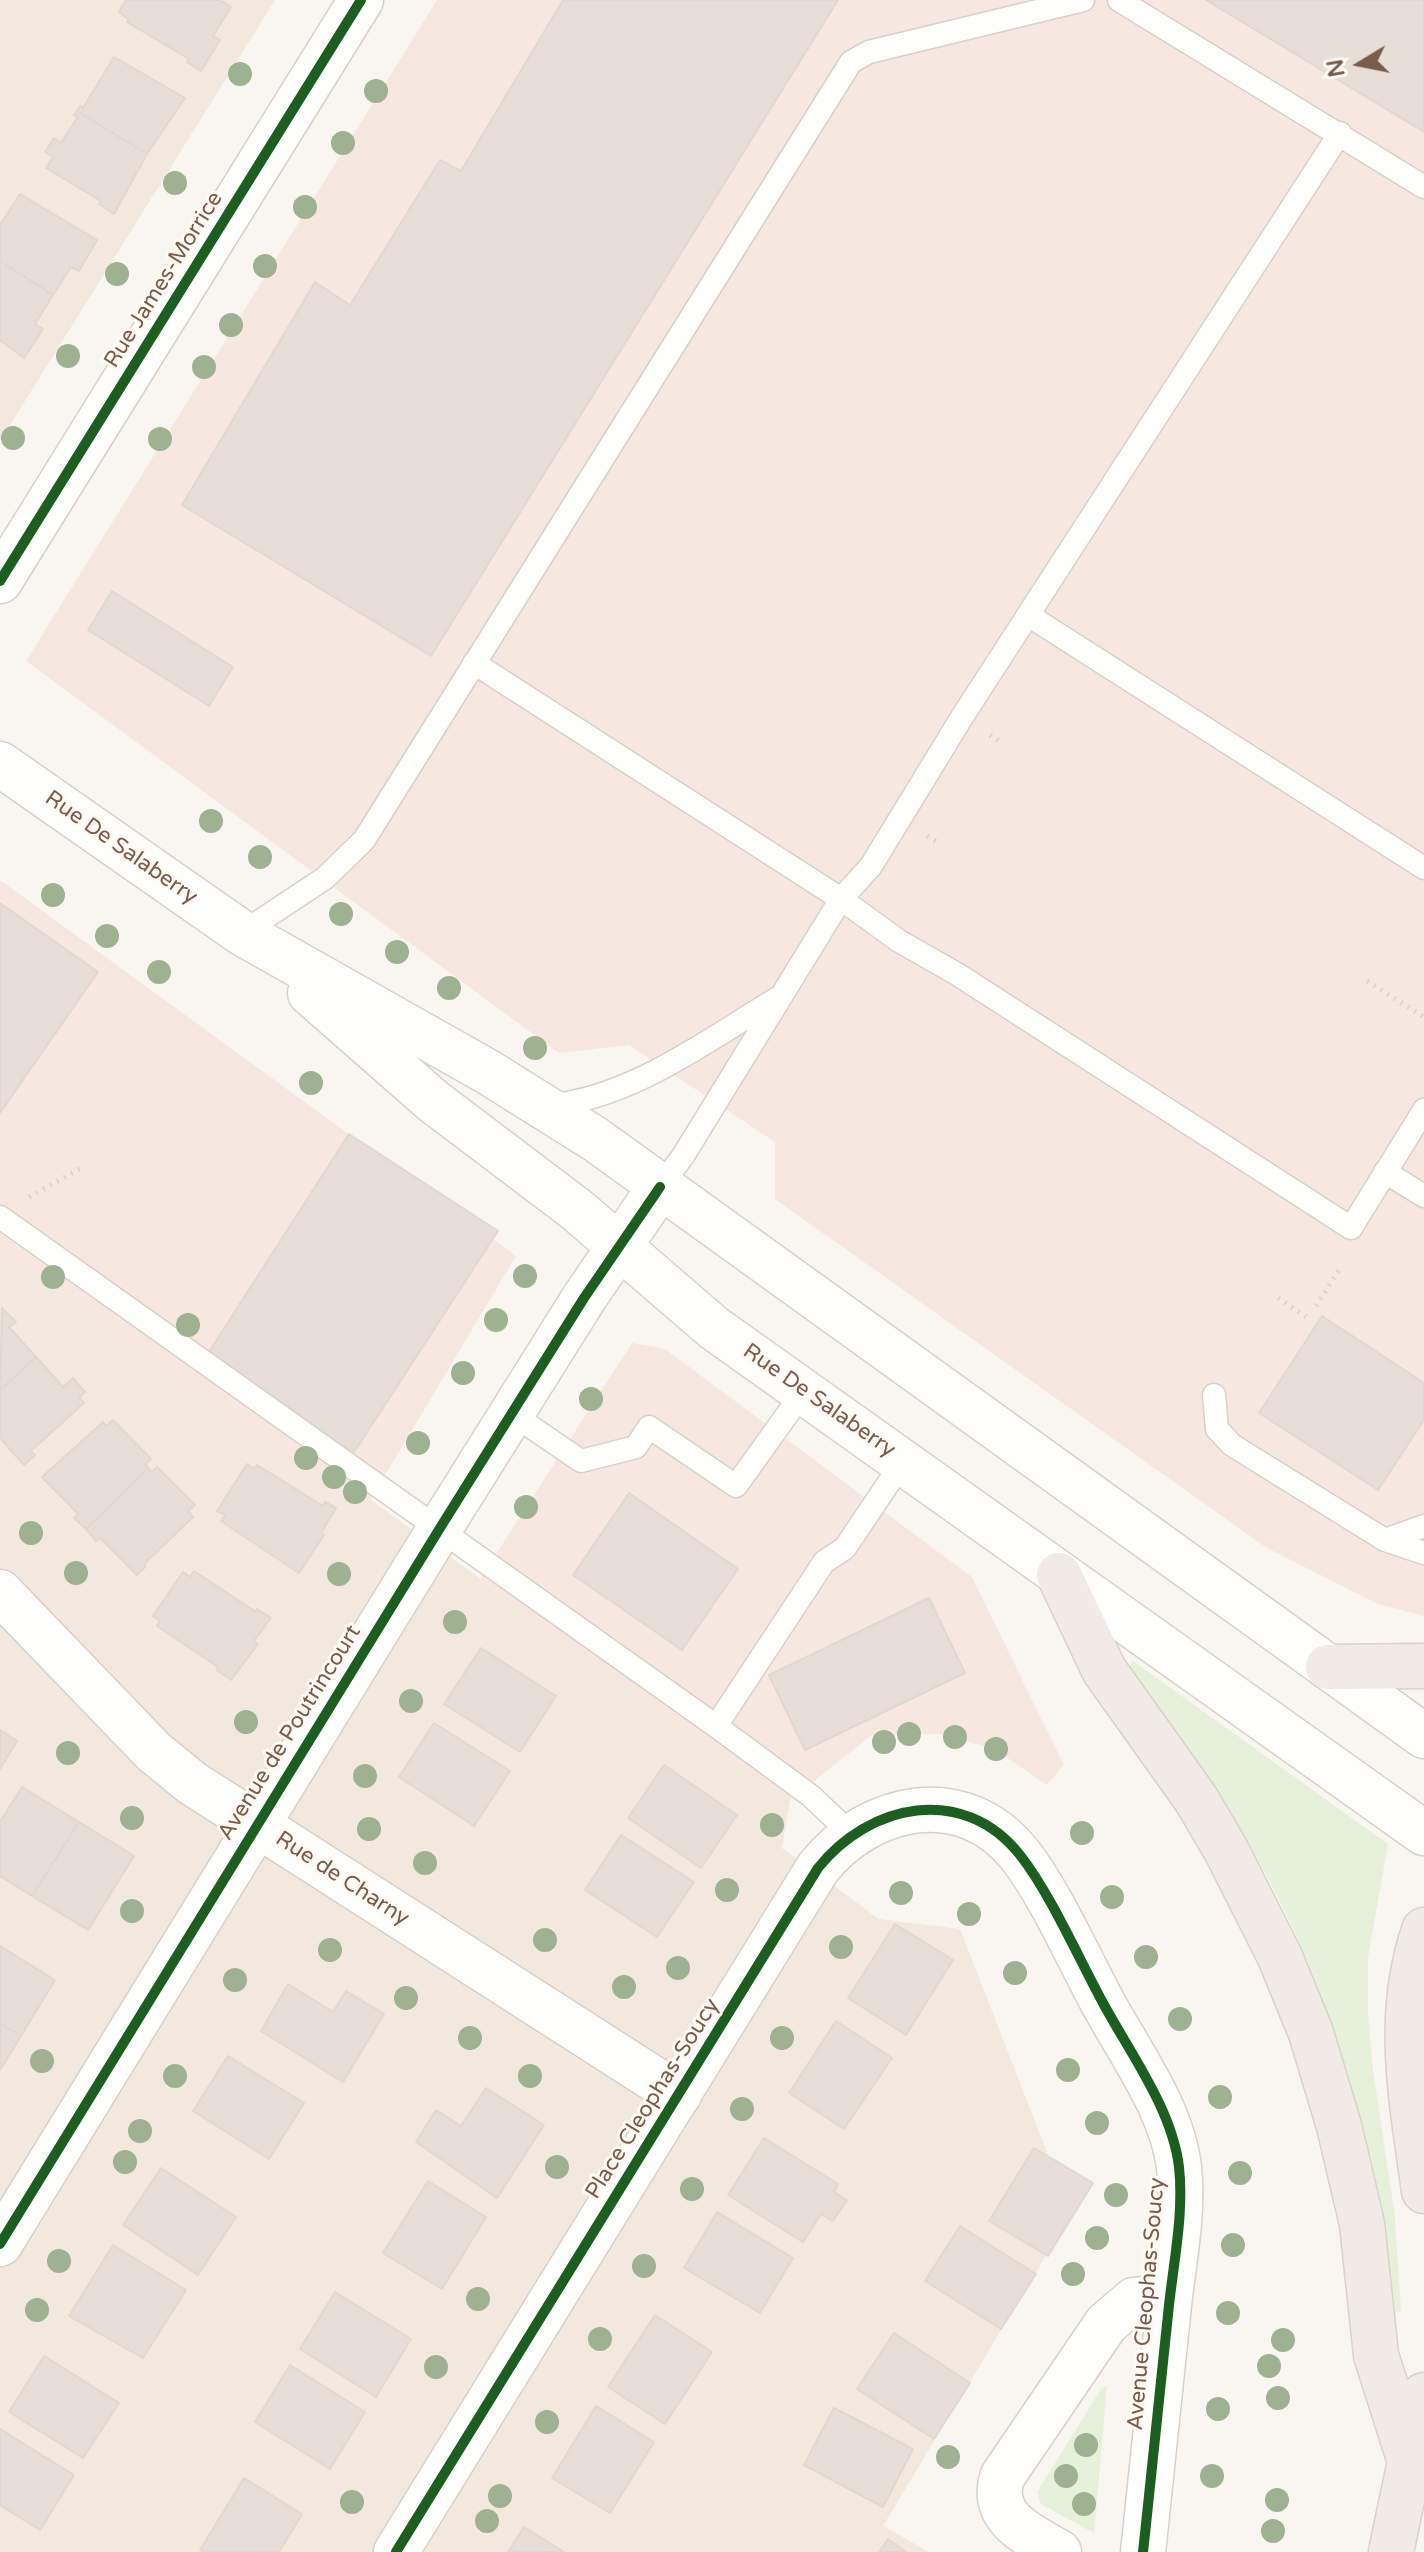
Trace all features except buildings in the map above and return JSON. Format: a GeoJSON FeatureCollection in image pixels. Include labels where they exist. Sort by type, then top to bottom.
{"type":"FeatureCollection","features":[{"type":"Feature","properties":{"kind":"highway"},"geometry":{"type":"LineString","coordinates":[[1059,1575],[1104,1670],[1196,1799],[1226,1850],[1274,1944],[1306,2019],[1339,2126],[1362,2224],[1376,2355],[1410,2462]]}},
{"type":"Feature","properties":{"kind":"highway"},"geometry":{"type":"LineString","coordinates":[[1328,1667],[1424,1666]]}},
{"type":"Feature","properties":{"kind":"highway"},"geometry":{"type":"LineString","coordinates":[[1424,1930],[1412,1978],[1405,2052],[1424,2191]]}},
{"type":"Feature","properties":{"kind":"highway"},"geometry":{"type":"LineString","coordinates":[[1391,2552],[1424,2395]]}},
{"type":"Feature","properties":{"kind":"street","name":"Rue James-Morrice"},"geometry":{"type":"LineString","coordinates":[[0,581],[361,0]]}},
{"type":"Feature","properties":{"kind":"street","name":"Rue De Salaberry"},"geometry":{"type":"LineString","coordinates":[[0,764],[242,933],[546,1106],[1424,1736]]}},
{"type":"Feature","properties":{"kind":"street","name":"Rue De Salaberry"},"geometry":{"type":"LineString","coordinates":[[242,933],[433,1101],[620,1245],[714,1328],[904,1460],[1059,1575],[1424,1833]]}},
{"type":"Feature","properties":{"kind":"street","name":"Avenue de Poutrincourt"},"geometry":{"type":"LineString","coordinates":[[0,2244],[440,1528],[660,1187]]}},
{"type":"Feature","properties":{"kind":"street","name":"Rue de Charny"},"geometry":{"type":"LineString","coordinates":[[0,1592],[154,1752],[192,1783],[679,2095]]}},
{"type":"Feature","properties":{"kind":"street","name":"Place Cleophas-Soucy"},"geometry":{"type":"LineString","coordinates":[[396,2552],[803,1891],[832,1851],[851,1834],[894,1814],[931,1810],[983,1825],[1022,1857]]}},
{"type":"Feature","properties":{"kind":"street","name":"Avenue Cleophas-Soucy"},"geometry":{"type":"LineString","coordinates":[[1022,1857],[1153,2095],[1174,2145],[1179,2205],[1143,2552]]}},
{"type":"Feature","properties":{"kind":"street","name":"Avenue Cleophas-Soucy"},"geometry":{"type":"LineString","coordinates":[[1059,2552],[1020,2529],[1005,2515],[999,2497],[1002,2477],[1106,2324],[1134,2300],[1170,2297]]}},
{"type":"Feature","properties":{"kind":"lane"},"geometry":{"type":"LineString","coordinates":[[242,933],[325,878],[364,840],[851,62],[869,52],[1083,0]]}},
{"type":"Feature","properties":{"kind":"lane"},"geometry":{"type":"LineString","coordinates":[[1119,0],[1424,187]]}},
{"type":"Feature","properties":{"kind":"lane"},"geometry":{"type":"LineString","coordinates":[[660,1187],[841,899],[871,866],[1028,615],[1340,133]]}},
{"type":"Feature","properties":{"kind":"lane"},"geometry":{"type":"LineString","coordinates":[[1028,615],[1424,868]]}},
{"type":"Feature","properties":{"kind":"lane"},"geometry":{"type":"LineString","coordinates":[[474,663],[841,899],[899,941],[957,974],[1351,1228],[1424,1110]]}},
{"type":"Feature","properties":{"kind":"lane"},"geometry":{"type":"LineString","coordinates":[[546,1106],[588,1100],[627,1085],[782,995]]}},
{"type":"Feature","properties":{"kind":"lane"},"geometry":{"type":"LineString","coordinates":[[1385,1172],[1424,1196]]}},
{"type":"Feature","properties":{"kind":"lane"},"geometry":{"type":"LineString","coordinates":[[4,1220],[716,1726],[811,1796],[851,1834]]}},
{"type":"Feature","properties":{"kind":"lane"},"geometry":{"type":"LineString","coordinates":[[512,1414],[581,1461],[636,1447],[649,1427],[736,1486],[804,1391]]}},
{"type":"Feature","properties":{"kind":"lane"},"geometry":{"type":"LineString","coordinates":[[1214,1395],[1217,1429],[1232,1445],[1385,1540],[1424,1553]]}},
{"type":"Feature","properties":{"kind":"lane"},"geometry":{"type":"LineString","coordinates":[[716,1726],[824,1562],[845,1548],[904,1460]]}},
{"type":"Feature","properties":{"kind":"lane"},"geometry":{"type":"LineString","coordinates":[[1385,1540],[1424,1526]]}},
{"type":"Feature","properties":{"kind":"path"},"geometry":{"type":"LineString","coordinates":[[1367,981],[1424,1017]]}},
{"type":"Feature","properties":{"kind":"path"},"geometry":{"type":"LineString","coordinates":[[4,1220],[27,1199],[85,1166]]}},
{"type":"Feature","properties":{"kind":"path"},"geometry":{"type":"LineString","coordinates":[[1316,1306],[1341,1267]]}},
{"type":"Feature","properties":{"kind":"path"},"geometry":{"type":"LineString","coordinates":[[1278,1298],[1308,1318]]}},
{"type":"Feature","properties":{"kind":"shaded area"},"geometry":{"type":"Polygon","coordinates":[[[0,0],[275,0],[0,441],[0,0]]]}},
{"type":"Feature","properties":{"kind":"shaded area"},"geometry":{"type":"Polygon","coordinates":[[[437,0],[1424,0],[1424,1616],[1378,1604],[1267,1548],[775,1199],[775,1142],[629,1045],[559,1053],[26,661],[437,0]]]}},
{"type":"Feature","properties":{"kind":"shaded area"},"geometry":{"type":"Polygon","coordinates":[[[0,880],[516,1256],[362,1514],[0,1249],[0,880]]]}},
{"type":"Feature","properties":{"kind":"shaded area"},"geometry":{"type":"Polygon","coordinates":[[[0,1235],[790,1800],[782,1848],[879,1919],[960,1929],[1071,2214],[883,2526],[929,2552],[0,2552],[0,1235]]]}},
{"type":"Feature","properties":{"kind":"shaded area"},"geometry":{"type":"Polygon","coordinates":[[[632,1343],[665,1349],[972,1577],[1064,1765],[1047,1785],[994,1749],[941,1734],[872,1735],[790,1800],[478,1582],[632,1343]]]}},
{"type":"Feature","properties":{"kind":"green space"},"geometry":{"type":"Polygon","coordinates":[[[1133,1661],[1388,1844],[1368,1957],[1368,2012],[1373,2070],[1395,2217],[1401,2312],[1393,2311],[1376,2192],[1347,2072],[1305,1956],[1280,1901],[1251,1849],[1130,1666],[1133,1661]]]}},
{"type":"Feature","properties":{"kind":"green space"},"geometry":{"type":"Polygon","coordinates":[[[1107,2386],[1094,2533],[1041,2504],[1037,2492],[1101,2389],[1107,2386]]]}},
{"type":"Feature","properties":{"kind":"cycle path"},"geometry":{"type":"LineString","coordinates":[[0,581],[361,0]]}},
{"type":"Feature","properties":{"kind":"cycle path"},"geometry":{"type":"LineString","coordinates":[[0,2244],[440,1528],[584,1298],[660,1187]]}},
{"type":"Feature","properties":{"kind":"cycle path"},"geometry":{"type":"LineString","coordinates":[[396,2552],[818,1868],[839,1846],[863,1829],[889,1817],[917,1810],[944,1811],[972,1818],[997,1832],[1020,1855],[1053,1907],[1148,2082],[1175,2145],[1180,2184],[1179,2219],[1143,2552]]}}]}
